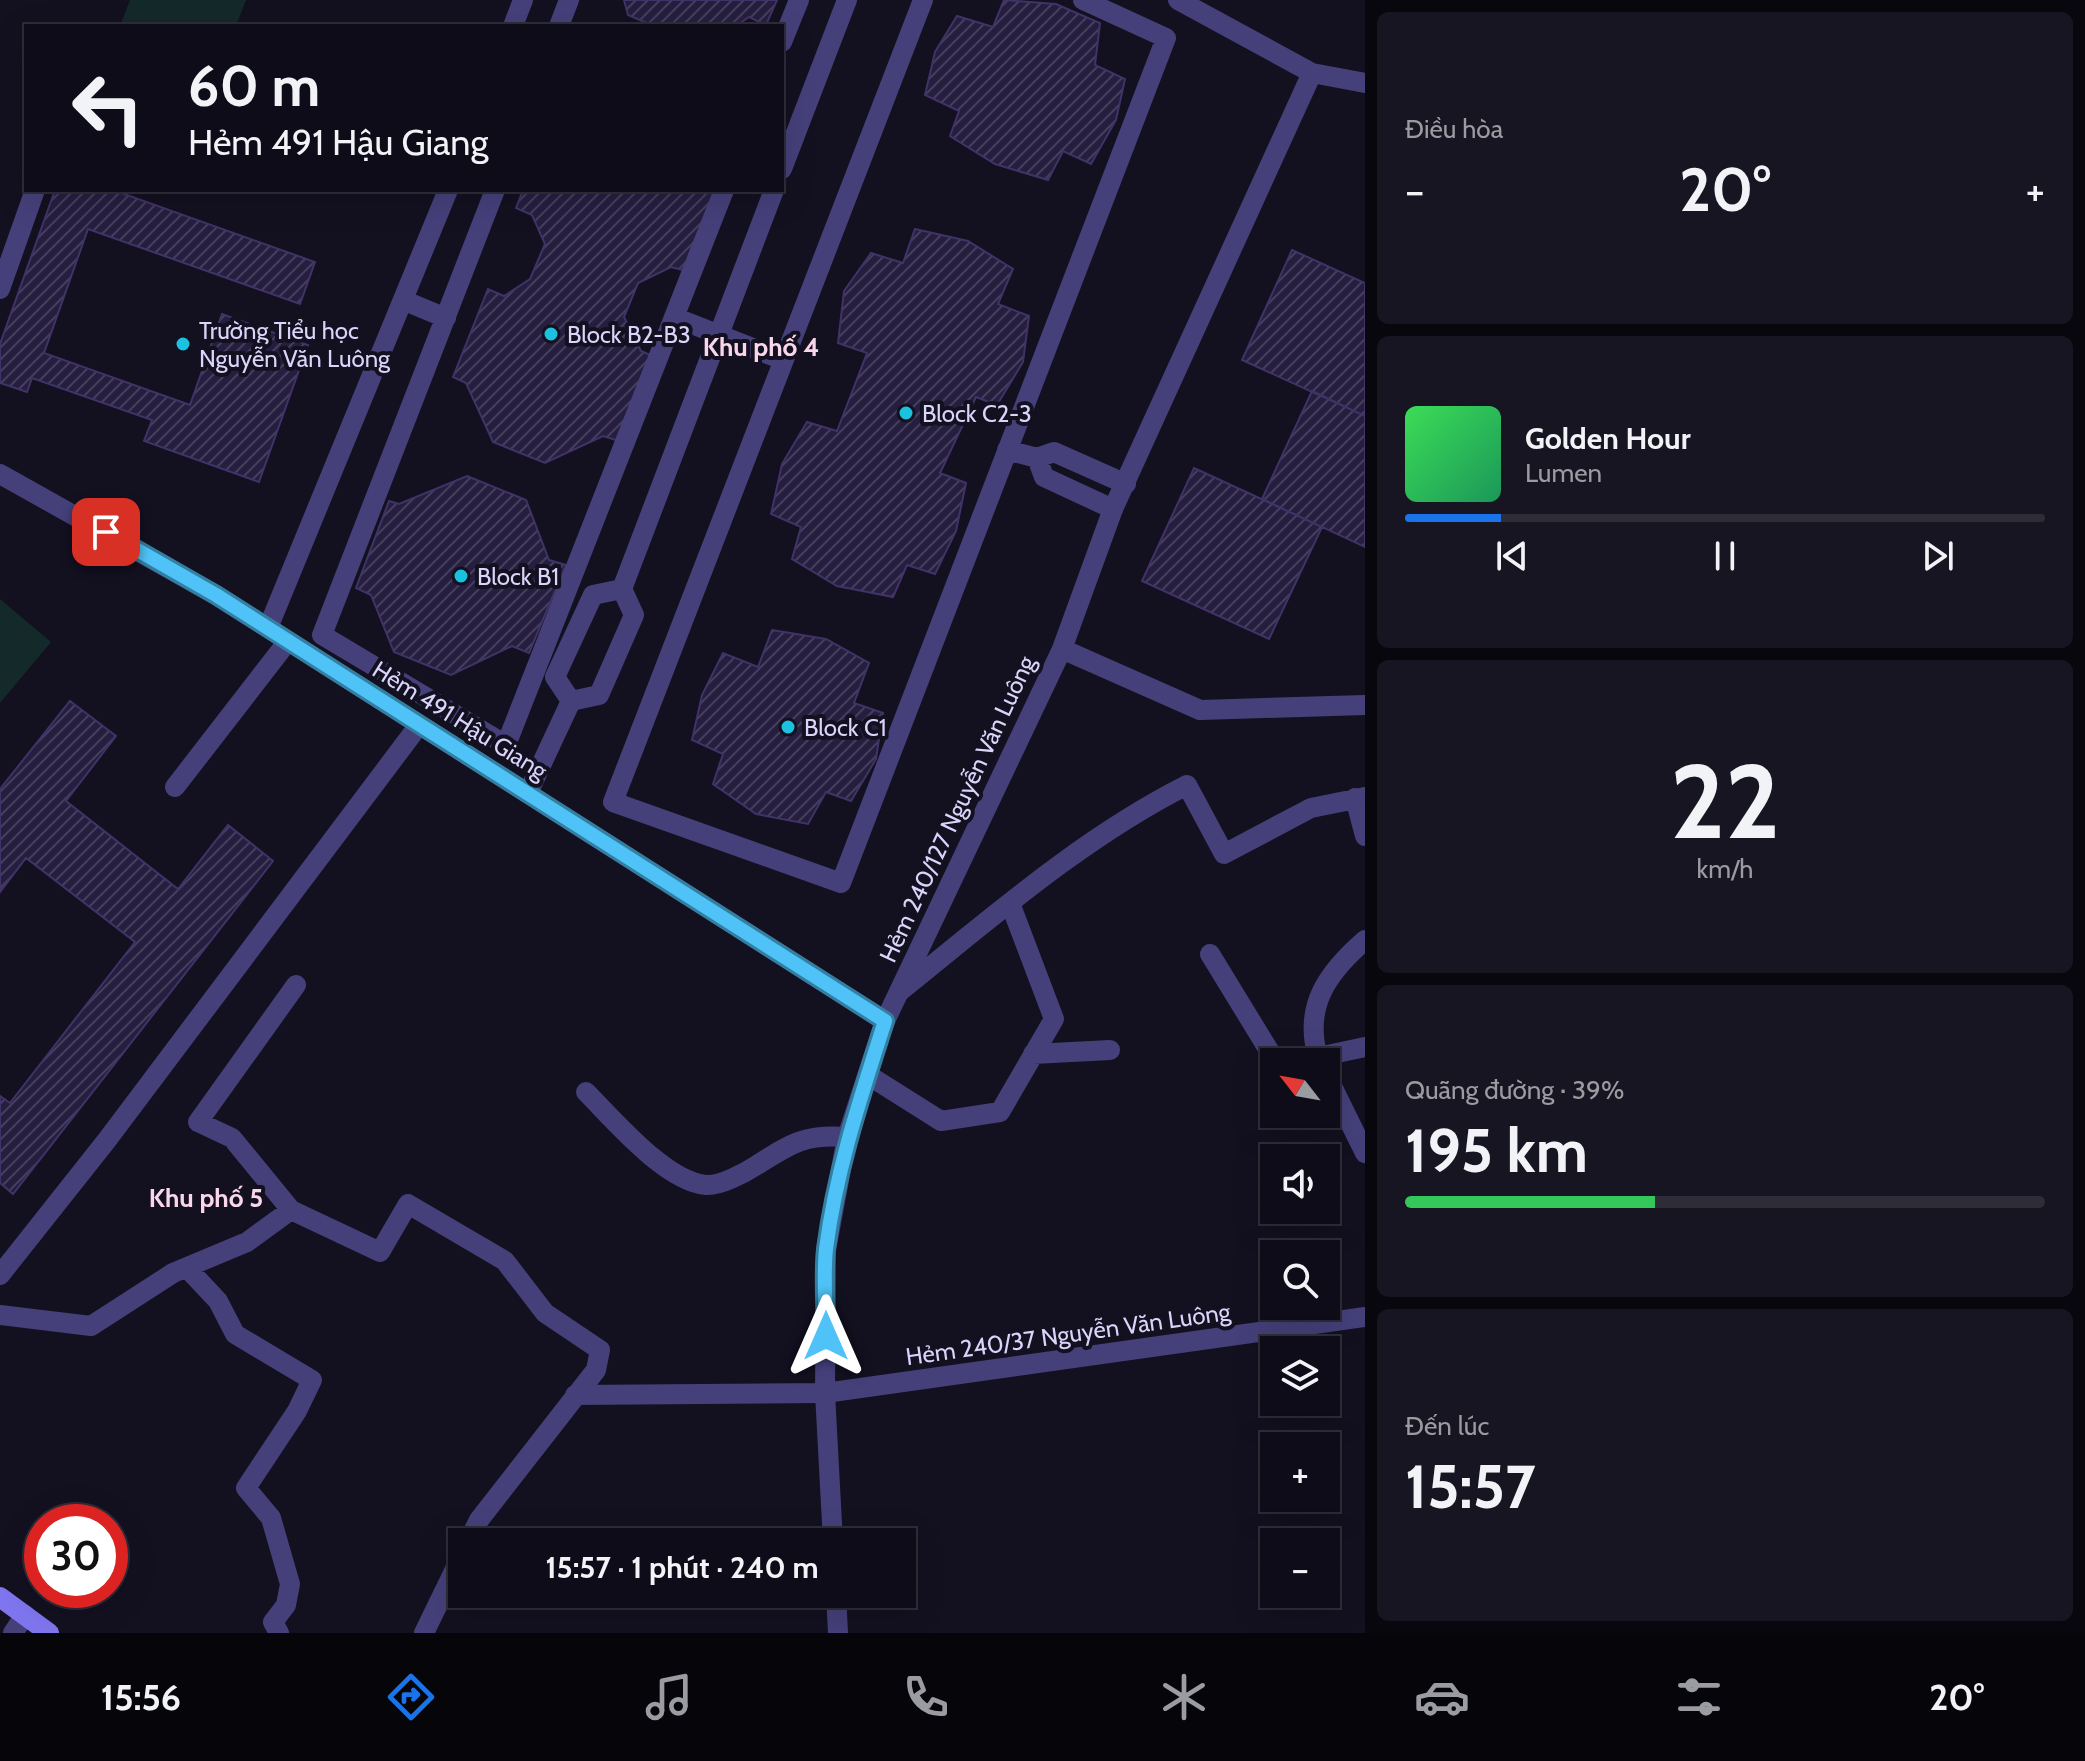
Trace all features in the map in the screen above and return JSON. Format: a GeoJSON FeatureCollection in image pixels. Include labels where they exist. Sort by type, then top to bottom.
{"type":"FeatureCollection","features":[{"type":"Feature","properties":{"kind":"main road"},"geometry":{"type":"LineString","coordinates":[[0,1597],[49,1633]]}},
{"type":"Feature","properties":{"kind":"street"},"geometry":{"type":"LineString","coordinates":[[514,24],[523,0]]}},
{"type":"Feature","properties":{"kind":"street"},"geometry":{"type":"LineString","coordinates":[[560,24],[569,0]]}},
{"type":"Feature","properties":{"kind":"street"},"geometry":{"type":"LineString","coordinates":[[784,37],[799,0]]}},
{"type":"Feature","properties":{"kind":"street"},"geometry":{"type":"LineString","coordinates":[[784,164],[847,0]]}},
{"type":"Feature","properties":{"kind":"street"},"geometry":{"type":"LineString","coordinates":[[923,0],[613,802],[841,883],[1166,38],[1083,0]]}},
{"type":"Feature","properties":{"kind":"street"},"geometry":{"type":"LineString","coordinates":[[1178,0],[1312,73],[1365,83]]}},
{"type":"Feature","properties":{"kind":"street","name":"Hẻm 240/127 Nguyễn Văn Luông"},"geometry":{"type":"LineString","coordinates":[[885,1021],[1062,649],[1113,509],[1312,73]]}},
{"type":"Feature","properties":{"kind":"street"},"geometry":{"type":"LineString","coordinates":[[0,289],[34,192]]}},
{"type":"Feature","properties":{"kind":"street"},"geometry":{"type":"LineString","coordinates":[[268,628],[447,192]]}},
{"type":"Feature","properties":{"kind":"street"},"geometry":{"type":"LineString","coordinates":[[494,192],[322,635],[506,745],[723,192]]}},
{"type":"Feature","properties":{"kind":"street"},"geometry":{"type":"LineString","coordinates":[[571,701],[599,695],[634,615],[622,589],[773,192]]}},
{"type":"Feature","properties":{"kind":"street"},"geometry":{"type":"LineString","coordinates":[[405,301],[446,318]]}},
{"type":"Feature","properties":{"kind":"street"},"geometry":{"type":"LineString","coordinates":[[674,317],[783,360]]}},
{"type":"Feature","properties":{"kind":"street"},"geometry":{"type":"LineString","coordinates":[[1007,450],[1037,458],[1054,452],[1126,484]]}},
{"type":"Feature","properties":{"kind":"street"},"geometry":{"type":"LineString","coordinates":[[1037,458],[1044,477],[1113,509]]}},
{"type":"Feature","properties":{"kind":"street","name":"Hẻm 491 Hậu Giang"},"geometry":{"type":"LineString","coordinates":[[0,474],[52,500],[268,628],[885,1021]]}},
{"type":"Feature","properties":{"kind":"street"},"geometry":{"type":"LineString","coordinates":[[571,701],[555,677],[593,595],[622,589]]}},
{"type":"Feature","properties":{"kind":"street"},"geometry":{"type":"LineString","coordinates":[[175,787],[288,641]]}},
{"type":"Feature","properties":{"kind":"street"},"geometry":{"type":"LineString","coordinates":[[1062,649],[1200,710],[1365,705]]}},
{"type":"Feature","properties":{"kind":"street"},"geometry":{"type":"LineString","coordinates":[[528,793],[571,701]]}},
{"type":"Feature","properties":{"kind":"street"},"geometry":{"type":"LineString","coordinates":[[0,1275],[107,1140],[419,725]]}},
{"type":"Feature","properties":{"kind":"street","name":"Hẻm 240/127 Nguyễn Văn Luông"},"geometry":{"type":"LineString","coordinates":[[899,992],[1010,903],[1148,805],[1187,785],[1224,854],[1311,808],[1360,798]]}},
{"type":"Feature","properties":{"kind":"street"},"geometry":{"type":"LineString","coordinates":[[1360,798],[1365,836]]}},
{"type":"Feature","properties":{"kind":"street"},"geometry":{"type":"LineString","coordinates":[[868,1075],[941,1121],[1000,1112],[1054,1019],[1010,903]]}},
{"type":"Feature","properties":{"kind":"street"},"geometry":{"type":"LineString","coordinates":[[1315,1048],[1311,1035],[1320,995],[1336,965],[1365,940]]}},
{"type":"Feature","properties":{"kind":"street"},"geometry":{"type":"LineString","coordinates":[[1210,954],[1267,1048]]}},
{"type":"Feature","properties":{"kind":"street"},"geometry":{"type":"LineString","coordinates":[[296,985],[198,1122],[232,1138],[291,1210],[380,1252],[408,1204],[505,1261],[545,1313],[600,1350],[596,1370],[475,1528]]}},
{"type":"Feature","properties":{"kind":"street"},"geometry":{"type":"LineString","coordinates":[[832,1528],[825,1393],[826,1250],[847,1137],[885,1021]]}},
{"type":"Feature","properties":{"kind":"street"},"geometry":{"type":"LineString","coordinates":[[1340,1056],[1365,1047]]}},
{"type":"Feature","properties":{"kind":"street"},"geometry":{"type":"LineString","coordinates":[[1033,1054],[1110,1050]]}},
{"type":"Feature","properties":{"kind":"street"},"geometry":{"type":"LineString","coordinates":[[586,1092],[630,1137],[675,1173],[707,1185],[745,1173],[785,1148],[815,1135],[847,1137]]}},
{"type":"Feature","properties":{"kind":"street"},"geometry":{"type":"LineString","coordinates":[[1340,1105],[1365,1153]]}},
{"type":"Feature","properties":{"kind":"street"},"geometry":{"type":"LineString","coordinates":[[0,1315],[91,1326],[123,1303],[187,1268],[247,1242],[291,1210]]}},
{"type":"Feature","properties":{"kind":"street"},"geometry":{"type":"LineString","coordinates":[[187,1268],[218,1301],[235,1334],[312,1380],[297,1411],[246,1488],[271,1518],[290,1584],[286,1605],[273,1622],[279,1633]]}},
{"type":"Feature","properties":{"kind":"street","name":"Hẻm 240/37 Nguyễn Văn Luông"},"geometry":{"type":"LineString","coordinates":[[575,1395],[825,1393],[1365,1317]]}},
{"type":"Feature","properties":{"kind":"street"},"geometry":{"type":"LineString","coordinates":[[424,1633],[448,1584]]}},
{"type":"Feature","properties":{"kind":"street"},"geometry":{"type":"LineString","coordinates":[[837,1608],[838,1633]]}},
{"type":"Feature","properties":{"kind":"street"},"geometry":{"type":"LineString","coordinates":[[13,1633],[25,1615]]}},
{"type":"Feature","properties":{"kind":"green space"},"geometry":{"type":"Polygon","coordinates":[[[130,0],[246,0],[237,24],[121,24],[130,0]]]}},
{"type":"Feature","properties":{"kind":"green space"},"geometry":{"type":"Polygon","coordinates":[[[0,599],[51,642],[0,703],[0,599]]]}},
{"type":"Feature","properties":{"kind":"building"},"geometry":{"type":"Polygon","coordinates":[[[624,0],[777,0],[766,24],[749,17],[739,24],[649,24],[628,15],[624,0]]]}},
{"type":"Feature","properties":{"kind":"building"},"geometry":{"type":"Polygon","coordinates":[[[1004,0],[1056,4],[1100,23],[1095,65],[1125,79],[1116,120],[1091,164],[1063,151],[1048,180],[995,164],[950,136],[959,111],[925,95],[935,52],[957,16],[993,27],[1004,0]]]}},
{"type":"Feature","properties":{"kind":"building"},"geometry":{"type":"Polygon","coordinates":[[[54,192],[119,192],[315,262],[300,304],[88,229],[44,353],[190,405],[222,314],[308,345],[259,482],[144,441],[152,420],[32,378],[27,392],[0,383],[0,344],[54,192]]]}},
{"type":"Feature","properties":{"kind":"building","name":"Block B2-B3"},"geometry":{"type":"Polygon","coordinates":[[[522,192],[717,192],[687,271],[671,267],[638,283],[624,317],[641,351],[655,357],[619,441],[603,436],[545,463],[493,442],[466,383],[453,377],[488,289],[504,296],[530,279],[545,244],[532,215],[516,208],[522,192]]]}},
{"type":"Feature","properties":{"kind":"building","name":"Block C2-3"},"geometry":{"type":"Polygon","coordinates":[[[915,229],[968,241],[1013,269],[998,304],[1029,316],[1023,362],[997,405],[976,397],[940,473],[966,483],[956,531],[935,574],[907,565],[893,597],[837,586],[792,559],[801,527],[771,514],[782,464],[807,422],[837,431],[867,353],[838,343],[844,291],[871,253],[903,263],[915,229]]]}},
{"type":"Feature","properties":{"kind":"building"},"geometry":{"type":"Polygon","coordinates":[[[1292,250],[1365,283],[1365,416],[1242,360],[1292,250]]]}},
{"type":"Feature","properties":{"kind":"building"},"geometry":{"type":"Polygon","coordinates":[[[1312,391],[1365,416],[1365,547],[1262,499],[1312,391]]]}},
{"type":"Feature","properties":{"kind":"building"},"geometry":{"type":"Polygon","coordinates":[[[1194,468],[1322,527],[1269,639],[1142,581],[1194,468]]]}},
{"type":"Feature","properties":{"kind":"building","name":"Block B1"},"geometry":{"type":"Polygon","coordinates":[[[467,476],[526,500],[549,560],[566,565],[529,653],[512,646],[451,675],[394,652],[371,595],[356,588],[389,501],[399,504],[467,476]]]}},
{"type":"Feature","properties":{"kind":"building","name":"Block C1"},"geometry":{"type":"Polygon","coordinates":[[[772,630],[826,639],[869,663],[854,703],[883,713],[876,759],[851,801],[826,792],[808,824],[756,814],[713,784],[723,754],[692,740],[702,695],[723,653],[758,667],[772,630]]]}},
{"type":"Feature","properties":{"kind":"building"},"geometry":{"type":"Polygon","coordinates":[[[70,701],[116,736],[66,801],[178,889],[228,825],[273,861],[13,1194],[0,1183],[0,1096],[10,1103],[135,942],[26,858],[0,892],[0,789],[70,701]]]}},
{"type":"Feature","properties":{"kind":"place","name":"Block B2-B3"},"geometry":{"type":"Point","coordinates":[551,334]}},
{"type":"Feature","properties":{"kind":"place","name":"Trường Tiểu học Nguyễn Văn Luông"},"geometry":{"type":"Point","coordinates":[183,344]}},
{"type":"Feature","properties":{"kind":"place","name":"Block C2-3"},"geometry":{"type":"Point","coordinates":[906,413]}},
{"type":"Feature","properties":{"kind":"place","name":"Block B1"},"geometry":{"type":"Point","coordinates":[461,576]}},
{"type":"Feature","properties":{"kind":"place","name":"Block C1"},"geometry":{"type":"Point","coordinates":[788,727]}},
{"type":"Feature","properties":{"kind":"district","name":"Khu phố 4"},"geometry":{"type":"Point","coordinates":[761,347]}},
{"type":"Feature","properties":{"kind":"district","name":"Khu phố 5"},"geometry":{"type":"Point","coordinates":[206,1198]}},
{"type":"Feature","properties":{"kind":"route"},"geometry":{"type":"LineString","coordinates":[[106,532],[216,595],[885,1021],[847,1137],[826,1250],[826,1336]]}}]}
